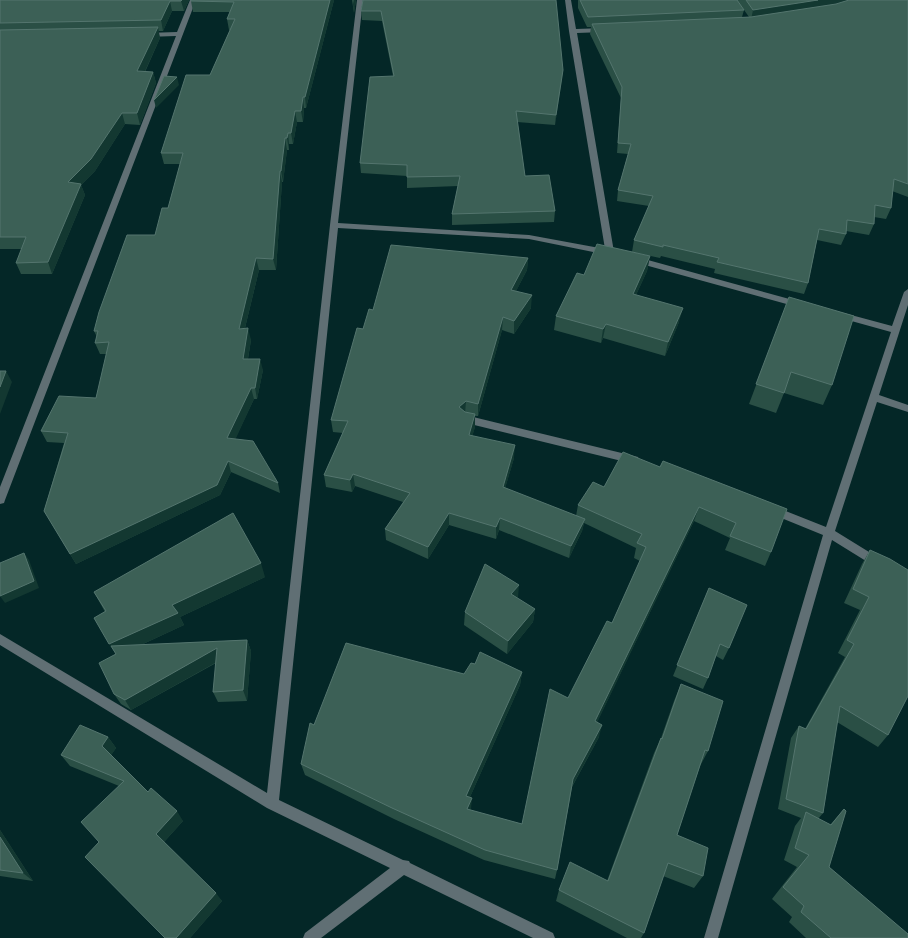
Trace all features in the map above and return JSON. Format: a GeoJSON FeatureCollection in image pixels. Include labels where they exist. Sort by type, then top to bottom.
{"type":"FeatureCollection","features":[{"type":"Feature","properties":{"kind":"street"},"geometry":{"type":"LineString","coordinates":[[0,500],[193,0]]}},
{"type":"Feature","properties":{"kind":"street"},"geometry":{"type":"LineString","coordinates":[[272,803],[334,225],[360,0]]}},
{"type":"Feature","properties":{"kind":"street"},"geometry":{"type":"LineString","coordinates":[[568,0],[572,31],[618,254]]}},
{"type":"Feature","properties":{"kind":"street"},"geometry":{"type":"LineString","coordinates":[[572,31],[610,30]]}},
{"type":"Feature","properties":{"kind":"street"},"geometry":{"type":"LineString","coordinates":[[141,35],[180,34]]}},
{"type":"Feature","properties":{"kind":"street"},"geometry":{"type":"LineString","coordinates":[[334,225],[529,237],[618,254],[810,307]]}},
{"type":"Feature","properties":{"kind":"street"},"geometry":{"type":"LineString","coordinates":[[711,938],[829,532],[908,292]]}},
{"type":"Feature","properties":{"kind":"street"},"geometry":{"type":"LineString","coordinates":[[833,313],[895,330]]}},
{"type":"Feature","properties":{"kind":"street"},"geometry":{"type":"LineString","coordinates":[[873,397],[908,409]]}},
{"type":"Feature","properties":{"kind":"street"},"geometry":{"type":"LineString","coordinates":[[465,419],[645,463]]}},
{"type":"Feature","properties":{"kind":"street"},"geometry":{"type":"LineString","coordinates":[[765,507],[829,532],[888,570]]}},
{"type":"Feature","properties":{"kind":"street"},"geometry":{"type":"LineString","coordinates":[[0,639],[272,803],[404,866],[548,938]]}},
{"type":"Feature","properties":{"kind":"street"},"geometry":{"type":"LineString","coordinates":[[310,938],[404,866]]}},
{"type":"Feature","properties":{"kind":"building"},"geometry":{"type":"Polygon","coordinates":[[[0,0],[182,0],[170,1],[161,20],[0,23],[0,0]]]}},
{"type":"Feature","properties":{"kind":"building"},"geometry":{"type":"Polygon","coordinates":[[[191,0],[330,0],[305,97],[303,97],[301,111],[295,111],[291,133],[288,133],[287,138],[285,138],[280,171],[273,259],[256,258],[239,329],[248,328],[243,359],[260,359],[255,388],[251,388],[227,438],[253,441],[278,483],[228,461],[217,485],[70,554],[44,511],[68,433],[41,431],[59,396],[96,398],[109,342],[95,343],[98,331],[94,331],[99,312],[127,235],[155,235],[162,208],[168,208],[183,153],[161,153],[186,75],[210,75],[235,19],[227,19],[234,2],[191,0]]]}},
{"type":"Feature","properties":{"kind":"building"},"geometry":{"type":"Polygon","coordinates":[[[363,0],[556,0],[563,70],[556,115],[516,111],[525,176],[549,175],[555,211],[452,214],[460,176],[407,177],[407,165],[360,163],[370,77],[394,76],[381,11],[361,11],[363,0]]]}},
{"type":"Feature","properties":{"kind":"building"},"geometry":{"type":"Polygon","coordinates":[[[580,0],[737,0],[744,10],[588,17],[580,0]]]}},
{"type":"Feature","properties":{"kind":"building"},"geometry":{"type":"Polygon","coordinates":[[[746,0],[818,0],[753,10],[746,0]]]}},
{"type":"Feature","properties":{"kind":"building"},"geometry":{"type":"Polygon","coordinates":[[[849,0],[908,0],[908,184],[894,179],[891,208],[875,205],[874,224],[847,220],[846,234],[819,229],[808,283],[717,262],[719,258],[634,240],[653,196],[618,190],[631,144],[618,143],[622,87],[592,24],[751,17],[836,4],[849,0]]]}},
{"type":"Feature","properties":{"kind":"building"},"geometry":{"type":"Polygon","coordinates":[[[158,27],[137,71],[153,72],[137,113],[122,113],[91,159],[68,182],[81,184],[48,262],[16,263],[26,237],[0,237],[0,30],[158,27]]]}},
{"type":"Feature","properties":{"kind":"building"},"geometry":{"type":"Polygon","coordinates":[[[164,76],[177,77],[154,100],[164,76]]]}},
{"type":"Feature","properties":{"kind":"building"},"geometry":{"type":"Polygon","coordinates":[[[597,244],[650,256],[633,294],[683,308],[668,342],[606,324],[603,329],[556,316],[577,273],[584,275],[597,244]]]}},
{"type":"Feature","properties":{"kind":"building"},"geometry":{"type":"Polygon","coordinates":[[[391,245],[528,258],[511,290],[532,295],[514,321],[503,317],[478,404],[466,401],[459,407],[465,412],[475,414],[469,435],[515,445],[503,487],[585,519],[571,546],[500,518],[496,527],[449,513],[428,547],[385,529],[410,493],[353,474],[350,480],[324,475],[348,421],[331,420],[357,328],[363,329],[369,309],[373,310],[391,245]]]}},
{"type":"Feature","properties":{"kind":"building"},"geometry":{"type":"Polygon","coordinates":[[[789,297],[854,316],[832,385],[791,372],[784,393],[756,384],[789,297]]]}},
{"type":"Feature","properties":{"kind":"building"},"geometry":{"type":"Polygon","coordinates":[[[0,371],[6,371],[0,387],[0,371]]]}},
{"type":"Feature","properties":{"kind":"building"},"geometry":{"type":"Polygon","coordinates":[[[623,452],[660,467],[663,461],[787,509],[771,552],[730,536],[736,523],[699,507],[595,721],[602,725],[573,779],[557,870],[485,850],[392,808],[301,764],[310,723],[314,725],[346,643],[464,674],[471,663],[475,664],[480,652],[522,672],[466,796],[472,798],[467,809],[522,824],[550,689],[568,698],[607,621],[612,623],[646,547],[637,543],[642,534],[578,505],[593,482],[604,487],[623,452]]]}},
{"type":"Feature","properties":{"kind":"building"},"geometry":{"type":"Polygon","coordinates":[[[233,513],[261,563],[172,605],[178,613],[109,644],[94,618],[106,611],[94,592],[233,513]]]}},
{"type":"Feature","properties":{"kind":"building"},"geometry":{"type":"Polygon","coordinates":[[[870,550],[890,559],[908,570],[908,696],[888,735],[840,706],[823,813],[786,799],[799,726],[806,729],[854,644],[847,640],[869,597],[853,589],[870,550]]]}},
{"type":"Feature","properties":{"kind":"building"},"geometry":{"type":"Polygon","coordinates":[[[24,553],[34,581],[0,596],[0,563],[24,553]]]}},
{"type":"Feature","properties":{"kind":"building"},"geometry":{"type":"Polygon","coordinates":[[[485,564],[519,585],[511,594],[535,609],[508,641],[465,612],[485,564]]]}},
{"type":"Feature","properties":{"kind":"building"},"geometry":{"type":"Polygon","coordinates":[[[709,588],[747,605],[729,648],[720,644],[708,678],[677,665],[709,588]]]}},
{"type":"Feature","properties":{"kind":"building"},"geometry":{"type":"Polygon","coordinates":[[[247,640],[243,690],[213,692],[217,648],[125,700],[114,694],[99,663],[116,654],[111,646],[247,640]]]}},
{"type":"Feature","properties":{"kind":"building"},"geometry":{"type":"Polygon","coordinates":[[[681,684],[723,701],[708,751],[705,750],[677,835],[708,848],[703,876],[668,863],[644,933],[559,890],[570,862],[608,881],[661,738],[662,739],[681,684]]]}},
{"type":"Feature","properties":{"kind":"building"},"geometry":{"type":"Polygon","coordinates":[[[80,725],[108,737],[102,746],[148,792],[151,788],[177,811],[156,834],[216,893],[176,938],[165,938],[85,857],[99,842],[81,822],[124,781],[61,755],[80,725]]]}},
{"type":"Feature","properties":{"kind":"building"},"geometry":{"type":"Polygon","coordinates":[[[844,809],[846,811],[829,867],[908,934],[908,938],[831,938],[801,912],[804,906],[783,887],[809,855],[795,848],[806,812],[831,825],[844,809]]]}},
{"type":"Feature","properties":{"kind":"building"},"geometry":{"type":"Polygon","coordinates":[[[0,837],[23,873],[0,870],[0,837]]]}}]}
